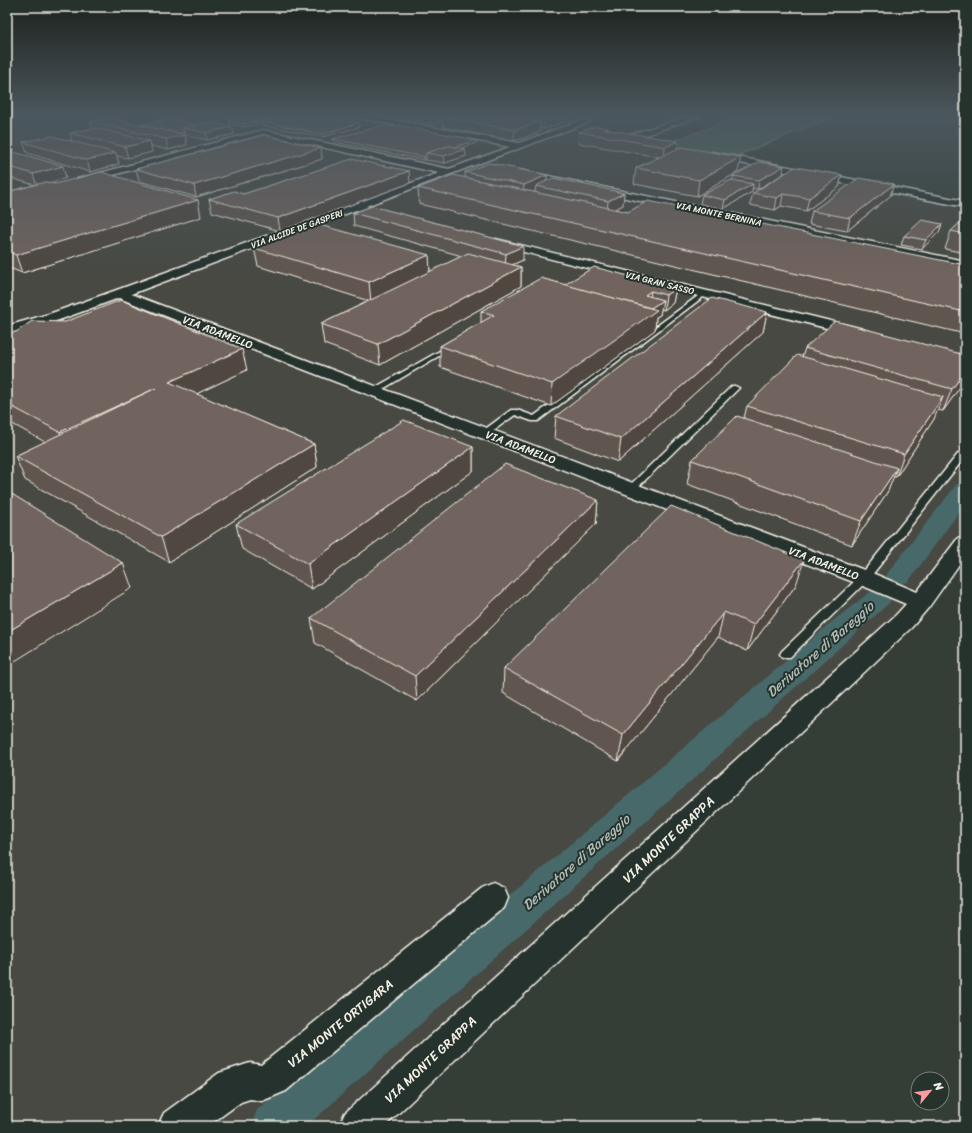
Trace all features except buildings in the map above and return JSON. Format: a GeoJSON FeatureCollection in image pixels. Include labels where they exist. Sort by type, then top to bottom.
{"type":"FeatureCollection","features":[{"type":"Feature","properties":{"kind":"street"},"geometry":{"type":"LineString","coordinates":[[68,184],[125,169]]}},
{"type":"Feature","properties":{"kind":"street"},"geometry":{"type":"LineString","coordinates":[[435,169],[449,172]]}},
{"type":"Feature","properties":{"kind":"street","name":"VIA ALCIDE DE GASPERI"},"geometry":{"type":"LineString","coordinates":[[7,330],[54,317],[120,294],[458,169]]}},
{"type":"Feature","properties":{"kind":"street"},"geometry":{"type":"LineString","coordinates":[[782,169],[965,204]]}},
{"type":"Feature","properties":{"kind":"street","name":"VIA MONTE BERNINA"},"geometry":{"type":"LineString","coordinates":[[512,172],[965,265]]}},
{"type":"Feature","properties":{"kind":"street"},"geometry":{"type":"LineString","coordinates":[[356,207],[402,218]]}},
{"type":"Feature","properties":{"kind":"street","name":"VIA GRAN SASSO"},"geometry":{"type":"LineString","coordinates":[[487,240],[873,336]]}},
{"type":"Feature","properties":{"kind":"street","name":"VIA ADAMELLO"},"geometry":{"type":"LineString","coordinates":[[120,294],[879,584],[921,602]]}},
{"type":"Feature","properties":{"kind":"street","name":"VIA MONTE GRAPPA"},"geometry":{"type":"LineString","coordinates":[[358,1126],[898,626],[921,602],[965,542]]}},
{"type":"Feature","properties":{"kind":"street","name":"VIA MONTE ORTIGARA"},"geometry":{"type":"LineString","coordinates":[[177,1126],[232,1086],[250,1082],[262,1083],[273,1078],[493,898]]}},
{"type":"Feature","properties":{"kind":"lane"},"geometry":{"type":"LineString","coordinates":[[484,433],[514,412],[535,419],[704,294]]}},
{"type":"Feature","properties":{"kind":"lane"},"geometry":{"type":"LineString","coordinates":[[373,391],[457,342]]}},
{"type":"Feature","properties":{"kind":"lane"},"geometry":{"type":"LineString","coordinates":[[631,489],[735,388]]}},
{"type":"Feature","properties":{"kind":"lane"},"geometry":{"type":"LineString","coordinates":[[786,654],[879,584],[965,451]]}},
{"type":"Feature","properties":{"kind":"shaded area"},"geometry":{"type":"Polygon","coordinates":[[[7,169],[783,169],[965,204],[965,528],[897,614],[803,699],[434,1044],[344,1126],[7,1126],[7,169]]]}},
{"type":"Feature","properties":{"kind":"waterway","name":"Derivatore di Bareggio"},"geometry":{"type":"LineString","coordinates":[[899,576],[965,489]]}},
{"type":"Feature","properties":{"kind":"waterway","name":"Derivatore di Bareggio"},"geometry":{"type":"LineString","coordinates":[[273,1126],[879,598]]}}]}
